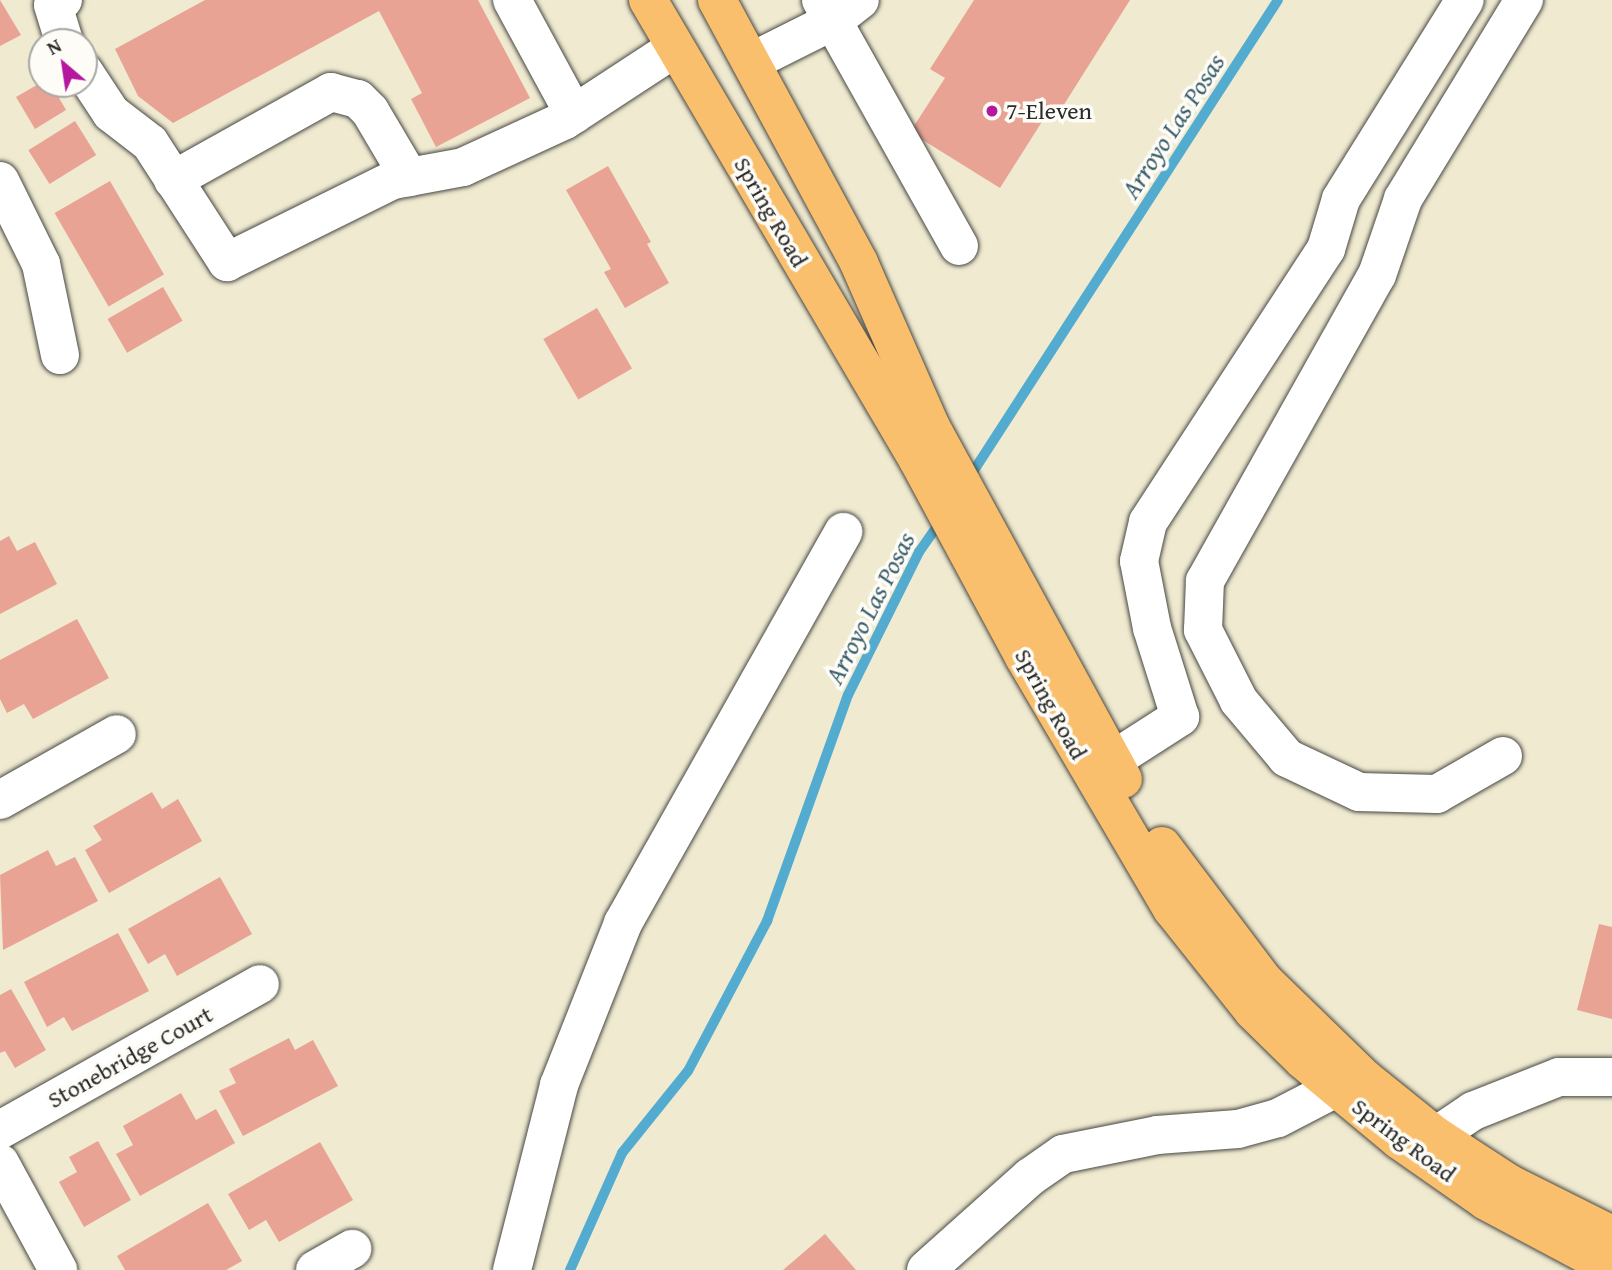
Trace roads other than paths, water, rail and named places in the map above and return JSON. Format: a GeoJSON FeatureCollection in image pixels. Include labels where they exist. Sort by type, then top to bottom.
{"type":"FeatureCollection","features":[{"type":"Feature","properties":{"kind":"main road","name":"Spring Road"},"geometry":{"type":"LineString","coordinates":[[648,0],[925,443],[1034,643],[1172,909],[1253,1011],[1336,1088],[1399,1140],[1486,1201],[1612,1268]]}},
{"type":"Feature","properties":{"kind":"main road","name":"Spring Road"},"geometry":{"type":"LineString","coordinates":[[717,0],[859,263],[925,443]]}},
{"type":"Feature","properties":{"kind":"main road","name":"Spring Road"},"geometry":{"type":"LineString","coordinates":[[1034,643],[1113,760],[1188,886],[1265,982],[1364,1078],[1436,1136],[1554,1210],[1612,1235]]}},
{"type":"Feature","properties":{"kind":"street"},"geometry":{"type":"LineString","coordinates":[[512,0],[574,114]]}},
{"type":"Feature","properties":{"kind":"street"},"geometry":{"type":"LineString","coordinates":[[1113,760],[1180,717],[1152,628],[1139,561],[1148,522],[1326,249],[1341,199],[1465,0]]}},
{"type":"Feature","properties":{"kind":"street"},"geometry":{"type":"LineString","coordinates":[[1503,756],[1437,794],[1359,792],[1287,758],[1239,701],[1203,631],[1205,581],[1377,275],[1403,199],[1524,0]]}},
{"type":"Feature","properties":{"kind":"street"},"geometry":{"type":"LineString","coordinates":[[55,2],[61,28]]}},
{"type":"Feature","properties":{"kind":"street"},"geometry":{"type":"LineString","coordinates":[[751,62],[838,7],[959,246]]}},
{"type":"Feature","properties":{"kind":"street"},"geometry":{"type":"LineString","coordinates":[[98,93],[111,113],[150,143],[227,262],[393,180],[463,167],[574,114],[676,48]]}},
{"type":"Feature","properties":{"kind":"street"},"geometry":{"type":"LineString","coordinates":[[173,180],[331,92],[358,99],[370,111],[409,177]]}},
{"type":"Feature","properties":{"kind":"street"},"geometry":{"type":"LineString","coordinates":[[0,181],[41,264],[60,355]]}},
{"type":"Feature","properties":{"kind":"street"},"geometry":{"type":"LineString","coordinates":[[512,1270],[559,1085],[623,923],[843,532]]}},
{"type":"Feature","properties":{"kind":"street"},"geometry":{"type":"LineString","coordinates":[[0,800],[117,734]]}},
{"type":"Feature","properties":{"kind":"street","name":"Stonebridge Court"},"geometry":{"type":"LineString","coordinates":[[0,1130],[260,984]]}},
{"type":"Feature","properties":{"kind":"street"},"geometry":{"type":"LineString","coordinates":[[1436,1136],[1473,1111],[1559,1077],[1612,1077]]}},
{"type":"Feature","properties":{"kind":"street"},"geometry":{"type":"LineString","coordinates":[[926,1270],[1030,1178],[1063,1154],[1157,1135],[1238,1129],[1279,1118],[1336,1088]]}},
{"type":"Feature","properties":{"kind":"street"},"geometry":{"type":"LineString","coordinates":[[0,1163],[58,1270]]}},
{"type":"Feature","properties":{"kind":"street"},"geometry":{"type":"LineString","coordinates":[[315,1270],[352,1249]]}},
{"type":"Feature","properties":{"kind":"waterway","name":"Arroyo Las Posas"},"geometry":{"type":"LineString","coordinates":[[969,478],[1278,0]]}},
{"type":"Feature","properties":{"kind":"waterway","name":"Arroyo Las Posas"},"geometry":{"type":"LineString","coordinates":[[570,1270],[622,1153],[688,1071],[767,921],[848,695],[919,552],[941,520]]}},
{"type":"Feature","properties":{"kind":"place","name":"7-Eleven"},"geometry":{"type":"Point","coordinates":[992,111]}}]}
